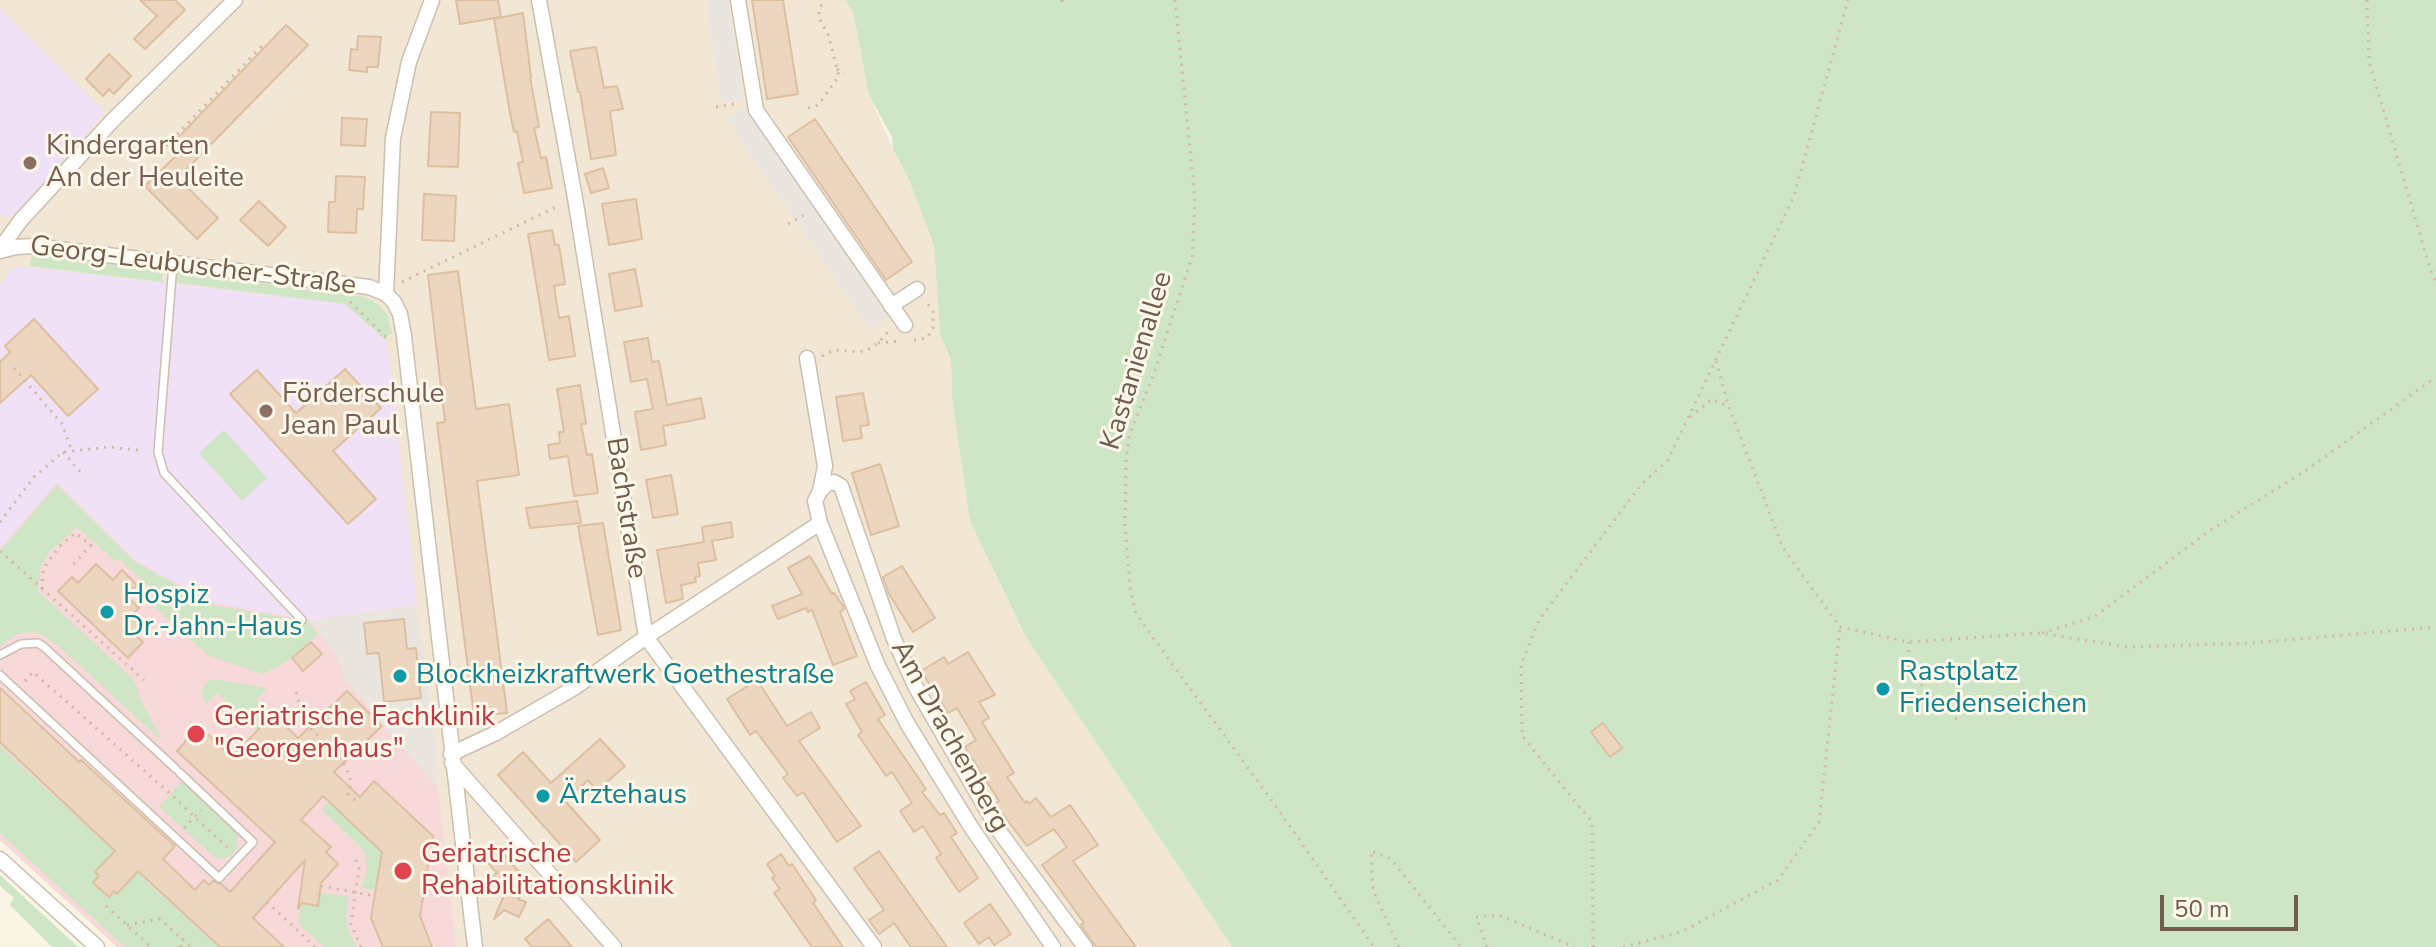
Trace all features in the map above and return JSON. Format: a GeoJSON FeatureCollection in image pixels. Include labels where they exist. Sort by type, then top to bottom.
{"type":"FeatureCollection","features":[{"type":"Feature","properties":{"kind":"street"},"geometry":{"type":"LineString","coordinates":[[432,0],[409,62],[393,138],[386,294],[400,314],[404,336],[475,947]]}},
{"type":"Feature","properties":{"kind":"street","name":"Bachstraße"},"geometry":{"type":"LineString","coordinates":[[539,0],[575,198],[646,637],[874,947]]}},
{"type":"Feature","properties":{"kind":"street"},"geometry":{"type":"LineString","coordinates":[[738,0],[756,110],[903,324]]}},
{"type":"Feature","properties":{"kind":"street"},"geometry":{"type":"LineString","coordinates":[[0,250],[21,220],[224,3]]}},
{"type":"Feature","properties":{"kind":"street","name":"Georg-Leubuscher-Straße"},"geometry":{"type":"LineString","coordinates":[[0,250],[33,246],[369,287],[386,294]]}},
{"type":"Feature","properties":{"kind":"street"},"geometry":{"type":"LineString","coordinates":[[891,306],[917,289]]}},
{"type":"Feature","properties":{"kind":"street","name":"Am Drachenberg"},"geometry":{"type":"LineString","coordinates":[[807,358],[825,466],[815,501],[820,523],[884,678],[907,723],[971,827],[1053,947]]}},
{"type":"Feature","properties":{"kind":"street","name":"Am Drachenberg"},"geometry":{"type":"LineString","coordinates":[[820,491],[834,482],[841,486],[894,639],[915,686],[999,831],[1085,947]]}},
{"type":"Feature","properties":{"kind":"street"},"geometry":{"type":"LineString","coordinates":[[451,758],[574,688],[820,523]]}},
{"type":"Feature","properties":{"kind":"street"},"geometry":{"type":"LineString","coordinates":[[451,758],[614,947]]}},
{"type":"Feature","properties":{"kind":"street"},"geometry":{"type":"LineString","coordinates":[[0,859],[97,947]]}},
{"type":"Feature","properties":{"kind":"lane"},"geometry":{"type":"LineString","coordinates":[[173,264],[158,452],[164,473],[302,620]]}},
{"type":"Feature","properties":{"kind":"lane"},"geometry":{"type":"LineString","coordinates":[[0,655],[21,644],[38,643],[44,647],[253,842],[219,878],[0,675]]}},
{"type":"Feature","properties":{"kind":"path"},"geometry":{"type":"LineString","coordinates":[[808,108],[818,105],[839,76],[828,34],[819,18],[823,0]]}},
{"type":"Feature","properties":{"kind":"path"},"geometry":{"type":"LineString","coordinates":[[1062,0],[1063,7]]}},
{"type":"Feature","properties":{"kind":"path","name":"Kastanienallee"},"geometry":{"type":"LineString","coordinates":[[1175,0],[1195,199],[1192,257],[1153,376],[1129,436],[1125,524],[1135,611],[1374,947]]}},
{"type":"Feature","properties":{"kind":"path"},"geometry":{"type":"LineString","coordinates":[[1593,947],[1592,822],[1522,736],[1521,665],[1539,620],[1641,485],[1668,460],[1794,196],[1848,0]]}},
{"type":"Feature","properties":{"kind":"path"},"geometry":{"type":"LineString","coordinates":[[2367,0],[2369,61],[2436,282]]}},
{"type":"Feature","properties":{"kind":"path"},"geometry":{"type":"LineString","coordinates":[[166,146],[262,46]]}},
{"type":"Feature","properties":{"kind":"path"},"geometry":{"type":"LineString","coordinates":[[837,69],[844,74]]}},
{"type":"Feature","properties":{"kind":"path"},"geometry":{"type":"LineString","coordinates":[[716,107],[754,101]]}},
{"type":"Feature","properties":{"kind":"path"},"geometry":{"type":"LineString","coordinates":[[407,279],[575,198]]}},
{"type":"Feature","properties":{"kind":"path"},"geometry":{"type":"LineString","coordinates":[[788,224],[821,205]]}},
{"type":"Feature","properties":{"kind":"path"},"geometry":{"type":"LineString","coordinates":[[807,358],[825,356],[834,350],[867,350],[903,324]]}},
{"type":"Feature","properties":{"kind":"path"},"geometry":{"type":"LineString","coordinates":[[1715,360],[1729,407],[1783,548],[1840,627],[1909,642],[2041,633],[2094,617],[2209,531],[2305,471],[2436,377]]}},
{"type":"Feature","properties":{"kind":"path"},"geometry":{"type":"LineString","coordinates":[[14,368],[62,424],[72,450]]}},
{"type":"Feature","properties":{"kind":"path"},"geometry":{"type":"LineString","coordinates":[[1687,419],[1712,399],[1729,407]]}},
{"type":"Feature","properties":{"kind":"path"},"geometry":{"type":"LineString","coordinates":[[0,522],[34,477],[63,452],[110,447],[158,452]]}},
{"type":"Feature","properties":{"kind":"path"},"geometry":{"type":"LineString","coordinates":[[63,452],[82,474]]}},
{"type":"Feature","properties":{"kind":"path"},"geometry":{"type":"LineString","coordinates":[[42,589],[47,563],[75,533],[91,545],[70,568]]}},
{"type":"Feature","properties":{"kind":"path"},"geometry":{"type":"LineString","coordinates":[[0,551],[144,680]]}},
{"type":"Feature","properties":{"kind":"path"},"geometry":{"type":"LineString","coordinates":[[1623,947],[1681,932],[1778,880],[1819,822],[1840,627]]}},
{"type":"Feature","properties":{"kind":"path"},"geometry":{"type":"LineString","coordinates":[[2041,633],[2127,647],[2252,643],[2436,627]]}},
{"type":"Feature","properties":{"kind":"path"},"geometry":{"type":"LineString","coordinates":[[1909,642],[1908,672],[1961,723]]}},
{"type":"Feature","properties":{"kind":"path"},"geometry":{"type":"LineString","coordinates":[[17,689],[33,672],[238,857]]}},
{"type":"Feature","properties":{"kind":"path"},"geometry":{"type":"LineString","coordinates":[[296,692],[304,721],[345,765],[351,782],[348,794],[356,801]]}},
{"type":"Feature","properties":{"kind":"path"},"geometry":{"type":"LineString","coordinates":[[176,837],[210,800]]}},
{"type":"Feature","properties":{"kind":"path"},"geometry":{"type":"LineString","coordinates":[[1399,947],[1373,890],[1371,851],[1391,859],[1461,947]]}},
{"type":"Feature","properties":{"kind":"path"},"geometry":{"type":"LineString","coordinates":[[356,860],[359,869],[351,924],[361,947]]}},
{"type":"Feature","properties":{"kind":"path"},"geometry":{"type":"LineString","coordinates":[[321,886],[375,896]]}},
{"type":"Feature","properties":{"kind":"path"},"geometry":{"type":"LineString","coordinates":[[267,902],[315,947]]}},
{"type":"Feature","properties":{"kind":"path"},"geometry":{"type":"LineString","coordinates":[[106,906],[151,947]]}},
{"type":"Feature","properties":{"kind":"path"},"geometry":{"type":"LineString","coordinates":[[1487,947],[1476,917],[1499,915],[1574,947]]}},
{"type":"Feature","properties":{"kind":"path"},"geometry":{"type":"LineString","coordinates":[[127,925],[160,919],[191,947]]}},
{"type":"Feature","properties":{"kind":"path"},"geometry":{"type":"LineString","coordinates":[[181,947],[182,938]]}},
{"type":"Feature","properties":{"kind":"shaded area"},"geometry":{"type":"Polygon","coordinates":[[[0,0],[851,0],[869,95],[909,180],[934,245],[940,334],[951,360],[952,398],[970,521],[1026,637],[1232,947],[125,947],[0,834],[0,0]]]}},
{"type":"Feature","properties":{"kind":"shaded area"},"geometry":{"type":"Polygon","coordinates":[[[706,0],[728,0],[743,99],[722,102],[706,0]]]}},
{"type":"Feature","properties":{"kind":"shaded area","name":"Kindergarten An der Heuleite"},"geometry":{"type":"Polygon","coordinates":[[[0,9],[105,112],[15,214],[8,217],[0,215],[0,9]]]}},
{"type":"Feature","properties":{"kind":"shaded area"},"geometry":{"type":"Polygon","coordinates":[[[745,107],[888,317],[870,329],[726,118],[745,107]]]}},
{"type":"Feature","properties":{"kind":"shaded area"},"geometry":{"type":"Polygon","coordinates":[[[16,266],[350,307],[387,341],[417,605],[308,620],[213,604],[136,561],[57,483],[0,548],[0,285],[16,266]]]}},
{"type":"Feature","properties":{"kind":"shaded area","name":"Geriatrische Fachklinik \"Georgenhaus\""},"geometry":{"type":"Polygon","coordinates":[[[57,482],[136,561],[213,603],[308,620],[337,655],[345,680],[438,788],[456,947],[117,947],[0,840],[0,549],[57,482]]]}},
{"type":"Feature","properties":{"kind":"shaded area"},"geometry":{"type":"Polygon","coordinates":[[[417,605],[437,758],[438,788],[345,680],[337,655],[308,620],[417,605]]]}},
{"type":"Feature","properties":{"kind":"green space"},"geometry":{"type":"Polygon","coordinates":[[[845,0],[2436,0],[2436,947],[1232,947],[1026,637],[970,521],[952,398],[951,360],[940,334],[934,245],[909,180],[893,149],[892,137],[869,95],[853,11],[845,0]]]}},
{"type":"Feature","properties":{"kind":"green space"},"geometry":{"type":"Polygon","coordinates":[[[32,254],[163,270],[162,282],[30,266],[32,254]]]}},
{"type":"Feature","properties":{"kind":"green space"},"geometry":{"type":"Polygon","coordinates":[[[178,272],[365,297],[387,314],[392,334],[387,335],[387,341],[345,304],[177,283],[178,272]]]}},
{"type":"Feature","properties":{"kind":"green space"},"geometry":{"type":"Polygon","coordinates":[[[224,430],[267,478],[242,501],[199,453],[224,430]]]}},
{"type":"Feature","properties":{"kind":"green space"},"geometry":{"type":"Polygon","coordinates":[[[57,485],[135,562],[213,605],[307,621],[318,634],[286,662],[263,674],[209,656],[150,603],[155,589],[119,559],[115,561],[77,527],[49,552],[40,568],[38,591],[134,680],[163,742],[45,636],[33,632],[17,634],[0,646],[0,551],[57,485]]]}},
{"type":"Feature","properties":{"kind":"green space"},"geometry":{"type":"Polygon","coordinates":[[[209,680],[267,688],[257,700],[273,714],[257,731],[217,693],[207,703],[203,699],[202,688],[209,680]]]}},
{"type":"Feature","properties":{"kind":"green space"},"geometry":{"type":"Polygon","coordinates":[[[0,746],[218,947],[125,947],[0,833],[0,746]]]}},
{"type":"Feature","properties":{"kind":"green space"},"geometry":{"type":"Polygon","coordinates":[[[182,781],[238,834],[237,848],[229,857],[221,859],[212,855],[159,807],[182,781]]]}},
{"type":"Feature","properties":{"kind":"green space"},"geometry":{"type":"Polygon","coordinates":[[[329,801],[382,852],[376,890],[361,888],[367,872],[366,856],[360,846],[321,809],[329,801]]]}},
{"type":"Feature","properties":{"kind":"green space"},"geometry":{"type":"Polygon","coordinates":[[[0,875],[78,947],[52,947],[10,905],[14,898],[0,886],[0,875]]]}},
{"type":"Feature","properties":{"kind":"green space"},"geometry":{"type":"Polygon","coordinates":[[[320,892],[349,897],[346,917],[356,947],[324,947],[298,923],[301,904],[318,906],[320,892]]]}},
{"type":"Feature","properties":{"kind":"building"},"geometry":{"type":"Polygon","coordinates":[[[140,0],[175,0],[185,10],[145,49],[134,39],[157,16],[140,0]]]}},
{"type":"Feature","properties":{"kind":"building"},"geometry":{"type":"Polygon","coordinates":[[[456,0],[498,0],[501,17],[460,24],[456,0]]]}},
{"type":"Feature","properties":{"kind":"building"},"geometry":{"type":"Polygon","coordinates":[[[752,0],[783,0],[798,94],[767,99],[752,0]]]}},
{"type":"Feature","properties":{"kind":"building"},"geometry":{"type":"Polygon","coordinates":[[[523,13],[539,127],[534,128],[541,158],[546,157],[552,188],[524,193],[518,163],[523,162],[510,113],[494,19],[523,13]]]}},
{"type":"Feature","properties":{"kind":"building"},"geometry":{"type":"Polygon","coordinates":[[[286,25],[308,45],[178,178],[218,218],[197,239],[145,186],[178,154],[170,146],[286,25]]]}},
{"type":"Feature","properties":{"kind":"building"},"geometry":{"type":"Polygon","coordinates":[[[358,36],[381,37],[378,67],[367,67],[367,72],[349,70],[351,49],[357,50],[358,36]]]}},
{"type":"Feature","properties":{"kind":"building"},"geometry":{"type":"Polygon","coordinates":[[[596,47],[604,88],[617,86],[623,109],[610,111],[616,155],[591,159],[570,51],[596,47]]]}},
{"type":"Feature","properties":{"kind":"building"},"geometry":{"type":"Polygon","coordinates":[[[109,54],[131,76],[114,94],[109,89],[103,96],[86,79],[109,54]]]}},
{"type":"Feature","properties":{"kind":"building"},"geometry":{"type":"Polygon","coordinates":[[[431,112],[460,113],[458,167],[428,166],[431,112]]]}},
{"type":"Feature","properties":{"kind":"building"},"geometry":{"type":"Polygon","coordinates":[[[342,118],[367,119],[365,146],[341,145],[342,118]]]}},
{"type":"Feature","properties":{"kind":"building"},"geometry":{"type":"Polygon","coordinates":[[[815,119],[912,262],[886,280],[788,137],[815,119]]]}},
{"type":"Feature","properties":{"kind":"building"},"geometry":{"type":"Polygon","coordinates":[[[603,168],[609,188],[591,193],[585,174],[603,168]]]}},
{"type":"Feature","properties":{"kind":"building"},"geometry":{"type":"Polygon","coordinates":[[[336,176],[365,177],[363,209],[357,209],[356,233],[328,232],[329,202],[335,202],[336,176]]]}},
{"type":"Feature","properties":{"kind":"building"},"geometry":{"type":"Polygon","coordinates":[[[424,194],[456,196],[454,241],[422,240],[424,194]]]}},
{"type":"Feature","properties":{"kind":"building"},"geometry":{"type":"Polygon","coordinates":[[[636,199],[642,239],[609,245],[602,204],[636,199]]]}},
{"type":"Feature","properties":{"kind":"building"},"geometry":{"type":"Polygon","coordinates":[[[259,201],[286,227],[268,246],[240,220],[259,201]]]}},
{"type":"Feature","properties":{"kind":"building"},"geometry":{"type":"Polygon","coordinates":[[[552,230],[555,245],[559,245],[565,284],[554,286],[559,318],[569,316],[575,356],[549,360],[528,234],[552,230]]]}},
{"type":"Feature","properties":{"kind":"building"},"geometry":{"type":"Polygon","coordinates":[[[635,269],[642,306],[615,311],[609,274],[635,269]]]}},
{"type":"Feature","properties":{"kind":"building"},"geometry":{"type":"Polygon","coordinates":[[[458,271],[476,409],[509,404],[519,475],[477,481],[507,713],[474,716],[437,423],[445,422],[428,275],[458,271]]]}},
{"type":"Feature","properties":{"kind":"building"},"geometry":{"type":"Polygon","coordinates":[[[34,319],[98,389],[68,416],[31,375],[0,403],[0,362],[10,352],[5,346],[34,319]]]}},
{"type":"Feature","properties":{"kind":"building"},"geometry":{"type":"Polygon","coordinates":[[[648,338],[652,362],[659,361],[667,405],[701,398],[705,418],[663,426],[666,445],[641,450],[635,412],[653,409],[647,379],[631,382],[624,342],[648,338]]]}},
{"type":"Feature","properties":{"kind":"building"},"geometry":{"type":"Polygon","coordinates":[[[345,369],[381,408],[333,451],[376,499],[348,524],[230,394],[257,370],[296,413],[345,369]]]}},
{"type":"Feature","properties":{"kind":"building"},"geometry":{"type":"Polygon","coordinates":[[[580,385],[586,424],[581,424],[587,455],[592,454],[598,493],[574,496],[568,456],[550,459],[548,445],[560,443],[559,432],[564,432],[557,389],[580,385]]]}},
{"type":"Feature","properties":{"kind":"building"},"geometry":{"type":"Polygon","coordinates":[[[863,393],[869,425],[860,426],[862,438],[843,441],[836,397],[863,393]]]}},
{"type":"Feature","properties":{"kind":"building"},"geometry":{"type":"Polygon","coordinates":[[[880,464],[899,526],[871,535],[852,473],[880,464]]]}},
{"type":"Feature","properties":{"kind":"building"},"geometry":{"type":"Polygon","coordinates":[[[671,475],[678,514],[653,518],[646,480],[671,475]]]}},
{"type":"Feature","properties":{"kind":"building"},"geometry":{"type":"Polygon","coordinates":[[[577,501],[581,523],[530,528],[526,508],[577,501]]]}},
{"type":"Feature","properties":{"kind":"building"},"geometry":{"type":"Polygon","coordinates":[[[731,522],[733,537],[712,541],[716,560],[698,563],[700,576],[695,577],[696,582],[681,585],[683,599],[666,603],[657,550],[704,542],[702,527],[731,522]]]}},
{"type":"Feature","properties":{"kind":"building"},"geometry":{"type":"Polygon","coordinates":[[[603,523],[621,630],[598,635],[578,526],[603,523]]]}},
{"type":"Feature","properties":{"kind":"building"},"geometry":{"type":"Polygon","coordinates":[[[810,556],[832,594],[843,606],[840,612],[857,656],[833,665],[812,610],[808,612],[806,608],[778,619],[772,606],[802,594],[788,568],[810,556]]]}},
{"type":"Feature","properties":{"kind":"building","name":"Hospiz Dr.-Jahn-Haus"},"geometry":{"type":"Polygon","coordinates":[[[96,564],[113,580],[122,570],[137,585],[126,596],[139,608],[131,616],[143,627],[135,635],[143,642],[128,658],[58,591],[72,577],[78,583],[96,564]]]}},
{"type":"Feature","properties":{"kind":"building"},"geometry":{"type":"Polygon","coordinates":[[[902,566],[935,618],[913,632],[889,594],[883,577],[902,566]]]}},
{"type":"Feature","properties":{"kind":"building","name":"Blockheizkraftwerk Goethestraße"},"geometry":{"type":"Polygon","coordinates":[[[404,619],[407,649],[416,648],[421,698],[384,702],[379,653],[367,654],[364,623],[404,619]]]}},
{"type":"Feature","properties":{"kind":"building"},"geometry":{"type":"Polygon","coordinates":[[[311,642],[322,654],[303,671],[292,658],[311,642]]]}},
{"type":"Feature","properties":{"kind":"building"},"geometry":{"type":"Polygon","coordinates":[[[968,652],[995,695],[979,702],[989,718],[982,722],[1014,773],[1007,777],[1025,803],[1027,801],[1029,804],[1036,798],[1051,817],[1070,805],[1098,845],[1073,861],[1136,947],[1096,947],[1081,925],[1084,923],[1042,865],[1067,847],[1054,829],[1027,846],[995,804],[999,801],[965,747],[976,740],[957,708],[948,713],[921,671],[944,657],[948,664],[968,652]]]}},
{"type":"Feature","properties":{"kind":"building"},"geometry":{"type":"Polygon","coordinates":[[[757,680],[787,726],[811,712],[820,728],[799,741],[861,826],[837,842],[803,792],[797,796],[783,778],[788,774],[756,731],[750,735],[727,699],[757,680]]]}},
{"type":"Feature","properties":{"kind":"building"},"geometry":{"type":"Polygon","coordinates":[[[866,682],[885,715],[878,719],[926,789],[922,792],[940,815],[944,813],[957,833],[951,837],[978,878],[959,892],[936,858],[941,854],[923,826],[914,832],[900,811],[912,803],[892,772],[886,776],[858,735],[862,732],[846,704],[855,699],[850,691],[866,682]]]}},
{"type":"Feature","properties":{"kind":"building"},"geometry":{"type":"Polygon","coordinates":[[[0,688],[175,846],[163,859],[195,890],[204,880],[209,885],[213,881],[221,884],[230,892],[275,842],[177,751],[199,726],[232,757],[273,714],[298,738],[347,691],[382,726],[334,772],[360,797],[374,781],[433,836],[420,916],[432,947],[383,947],[371,918],[382,852],[323,796],[301,820],[331,847],[326,852],[338,864],[321,883],[318,906],[302,903],[298,909],[305,860],[253,918],[284,947],[220,947],[138,871],[117,894],[114,891],[109,897],[93,883],[99,876],[95,872],[115,851],[0,742],[0,688]]]}},
{"type":"Feature","properties":{"kind":"building"},"geometry":{"type":"Polygon","coordinates":[[[1603,723],[1622,748],[1610,757],[1591,732],[1603,723]]]}},
{"type":"Feature","properties":{"kind":"building","name":"Ärztehaus"},"geometry":{"type":"Polygon","coordinates":[[[600,739],[625,766],[597,791],[588,780],[565,801],[600,840],[576,862],[498,775],[523,752],[551,783],[600,739]]]}},
{"type":"Feature","properties":{"kind":"building"},"geometry":{"type":"Polygon","coordinates":[[[494,843],[532,887],[518,899],[526,902],[519,917],[504,910],[494,919],[505,893],[492,877],[497,873],[481,855],[494,843]]]}},
{"type":"Feature","properties":{"kind":"building"},"geometry":{"type":"Polygon","coordinates":[[[879,851],[947,947],[911,947],[894,923],[879,934],[869,920],[884,910],[854,868],[879,851]]]}},
{"type":"Feature","properties":{"kind":"building"},"geometry":{"type":"Polygon","coordinates":[[[781,854],[789,866],[792,864],[816,900],[813,903],[843,947],[812,947],[774,893],[780,889],[767,864],[781,854]]]}},
{"type":"Feature","properties":{"kind":"building"},"geometry":{"type":"Polygon","coordinates":[[[990,904],[1011,934],[994,945],[989,937],[979,944],[964,923],[990,904]]]}},
{"type":"Feature","properties":{"kind":"building"},"geometry":{"type":"Polygon","coordinates":[[[548,919],[572,947],[532,947],[525,939],[548,919]]]}},
{"type":"Feature","properties":{"kind":"place","name":"Kindergarten An der Heuleite"},"geometry":{"type":"Point","coordinates":[30,163]}},
{"type":"Feature","properties":{"kind":"place","name":"Förderschule Jean Paul"},"geometry":{"type":"Point","coordinates":[266,411]}},
{"type":"Feature","properties":{"kind":"place","name":"Hospiz Dr.-Jahn-Haus"},"geometry":{"type":"Point","coordinates":[107,612]}},
{"type":"Feature","properties":{"kind":"place","name":"Blockheizkraftwerk Goethestraße"},"geometry":{"type":"Point","coordinates":[400,676]}},
{"type":"Feature","properties":{"kind":"place","name":"Rastplatz Friedenseichen"},"geometry":{"type":"Point","coordinates":[1883,689]}},
{"type":"Feature","properties":{"kind":"place","name":"Geriatrische Fachklinik \"Georgenhaus\""},"geometry":{"type":"Point","coordinates":[196,734]}},
{"type":"Feature","properties":{"kind":"place","name":"Ärztehaus"},"geometry":{"type":"Point","coordinates":[543,796]}},
{"type":"Feature","properties":{"kind":"place","name":"Geriatrische Rehabilitationsklinik"},"geometry":{"type":"Point","coordinates":[403,871]}}]}
